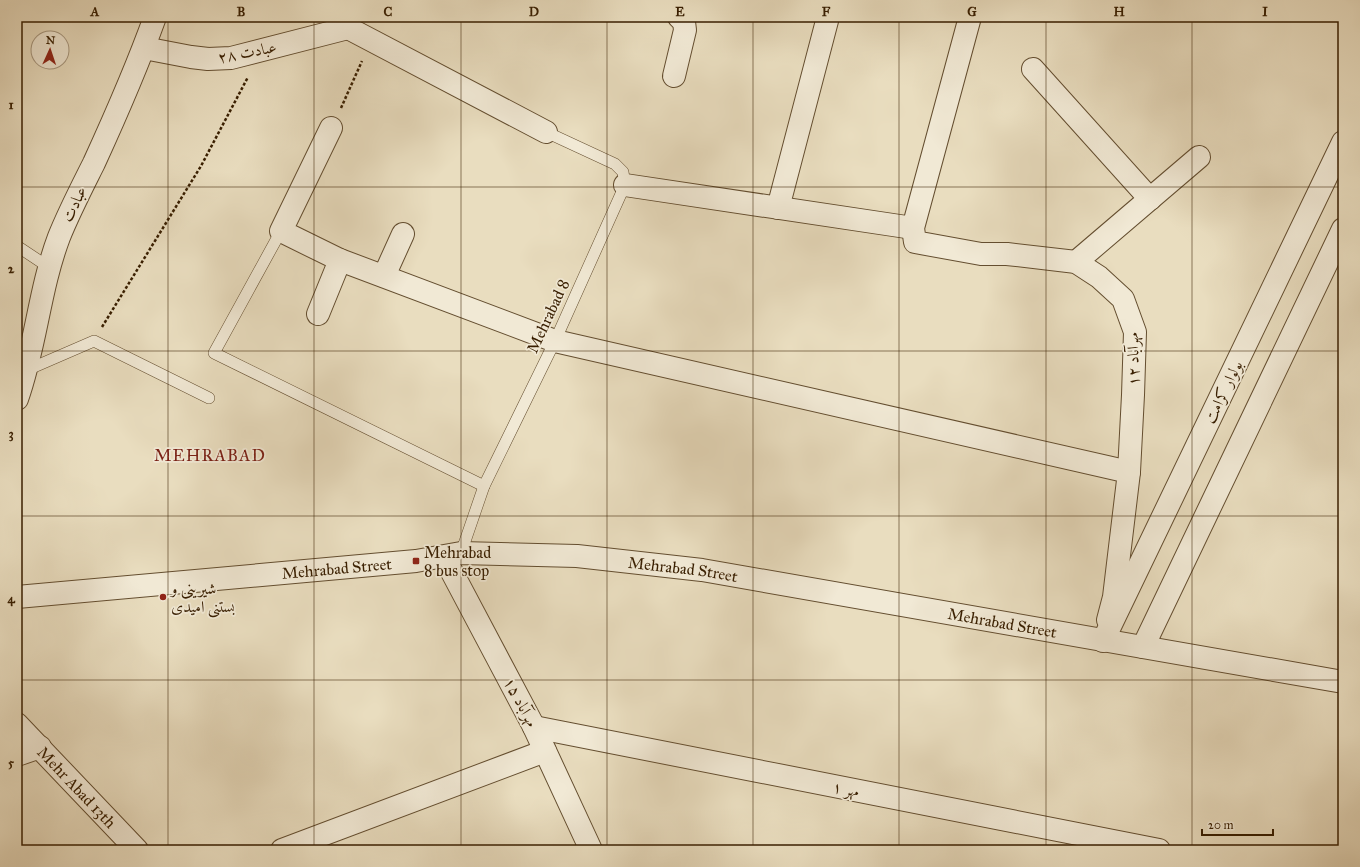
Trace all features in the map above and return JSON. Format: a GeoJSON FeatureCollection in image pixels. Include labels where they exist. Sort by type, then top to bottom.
{"type":"FeatureCollection","features":[{"type":"Feature","properties":{"kind":"street","name":"عبادت"},"geometry":{"type":"LineString","coordinates":[[17,399],[27,370],[50,268],[59,237],[144,48],[155,17]]}},
{"type":"Feature","properties":{"kind":"street"},"geometry":{"type":"LineString","coordinates":[[674,76],[685,30],[684,22],[679,17]]}},
{"type":"Feature","properties":{"kind":"street"},"geometry":{"type":"LineString","coordinates":[[778,208],[828,17]]}},
{"type":"Feature","properties":{"kind":"street"},"geometry":{"type":"LineString","coordinates":[[914,235],[970,17]]}},
{"type":"Feature","properties":{"kind":"street","name":"عبادت ۲۸"},"geometry":{"type":"LineString","coordinates":[[144,48],[208,59],[231,58],[260,51],[351,23]]}},
{"type":"Feature","properties":{"kind":"street"},"geometry":{"type":"LineString","coordinates":[[351,23],[372,40],[546,132]]}},
{"type":"Feature","properties":{"kind":"street"},"geometry":{"type":"LineString","coordinates":[[1033,69],[1150,199]]}},
{"type":"Feature","properties":{"kind":"street"},"geometry":{"type":"LineString","coordinates":[[331,128],[281,231],[340,260],[555,341],[1129,472]]}},
{"type":"Feature","properties":{"kind":"street","name":"بولوار کرامت"},"geometry":{"type":"LineString","coordinates":[[1103,641],[1343,142]]}},
{"type":"Feature","properties":{"kind":"street"},"geometry":{"type":"LineString","coordinates":[[1076,262],[1200,157]]}},
{"type":"Feature","properties":{"kind":"street","name":"مهرآباد ۱۲"},"geometry":{"type":"LineString","coordinates":[[624,186],[778,208],[914,235],[981,254],[1007,254],[1076,262],[1099,277],[1123,299],[1135,332],[1129,472],[1114,597],[1103,641]]}},
{"type":"Feature","properties":{"kind":"street"},"geometry":{"type":"LineString","coordinates":[[1143,647],[1343,229]]}},
{"type":"Feature","properties":{"kind":"street"},"geometry":{"type":"LineString","coordinates":[[384,276],[404,234]]}},
{"type":"Feature","properties":{"kind":"street"},"geometry":{"type":"LineString","coordinates":[[318,314],[340,260]]}},
{"type":"Feature","properties":{"kind":"street","name":"Mehrabad Street"},"geometry":{"type":"LineString","coordinates":[[17,597],[453,555],[577,556],[702,570],[1343,682]]}},
{"type":"Feature","properties":{"kind":"street","name":"مهرآباد ۱۵"},"geometry":{"type":"LineString","coordinates":[[453,555],[591,850]]}},
{"type":"Feature","properties":{"kind":"street","name":"Mehr Abad 13th"},"geometry":{"type":"LineString","coordinates":[[17,724],[136,850]]}},
{"type":"Feature","properties":{"kind":"street","name":"مهر ۱"},"geometry":{"type":"LineString","coordinates":[[534,727],[1158,850]]}},
{"type":"Feature","properties":{"kind":"street"},"geometry":{"type":"LineString","coordinates":[[17,755],[40,747]]}},
{"type":"Feature","properties":{"kind":"street"},"geometry":{"type":"LineString","coordinates":[[282,850],[545,750]]}},
{"type":"Feature","properties":{"kind":"lane"},"geometry":{"type":"LineString","coordinates":[[546,132],[615,164],[623,172],[624,186]]}},
{"type":"Feature","properties":{"kind":"lane","name":"Mehrabad 8"},"geometry":{"type":"LineString","coordinates":[[453,555],[484,486],[555,341],[624,186]]}},
{"type":"Feature","properties":{"kind":"lane"},"geometry":{"type":"LineString","coordinates":[[281,231],[214,353],[484,486]]}},
{"type":"Feature","properties":{"kind":"lane"},"geometry":{"type":"LineString","coordinates":[[17,246],[50,268]]}},
{"type":"Feature","properties":{"kind":"lane"},"geometry":{"type":"LineString","coordinates":[[27,370],[94,341],[208,398]]}},
{"type":"Feature","properties":{"kind":"path"},"geometry":{"type":"LineString","coordinates":[[331,128],[372,40]]}},
{"type":"Feature","properties":{"kind":"path"},"geometry":{"type":"LineString","coordinates":[[94,341],[201,166],[238,98],[260,51]]}},
{"type":"Feature","properties":{"kind":"place","name":"Mehrabad 8 bus stop"},"geometry":{"type":"Point","coordinates":[416,561]}},
{"type":"Feature","properties":{"kind":"place","name":"شیرینی و بستنی امیدی"},"geometry":{"type":"Point","coordinates":[163,597]}},
{"type":"Feature","properties":{"kind":"district","name":"MEHRABAD"},"geometry":{"type":"Point","coordinates":[210,455]}}]}
